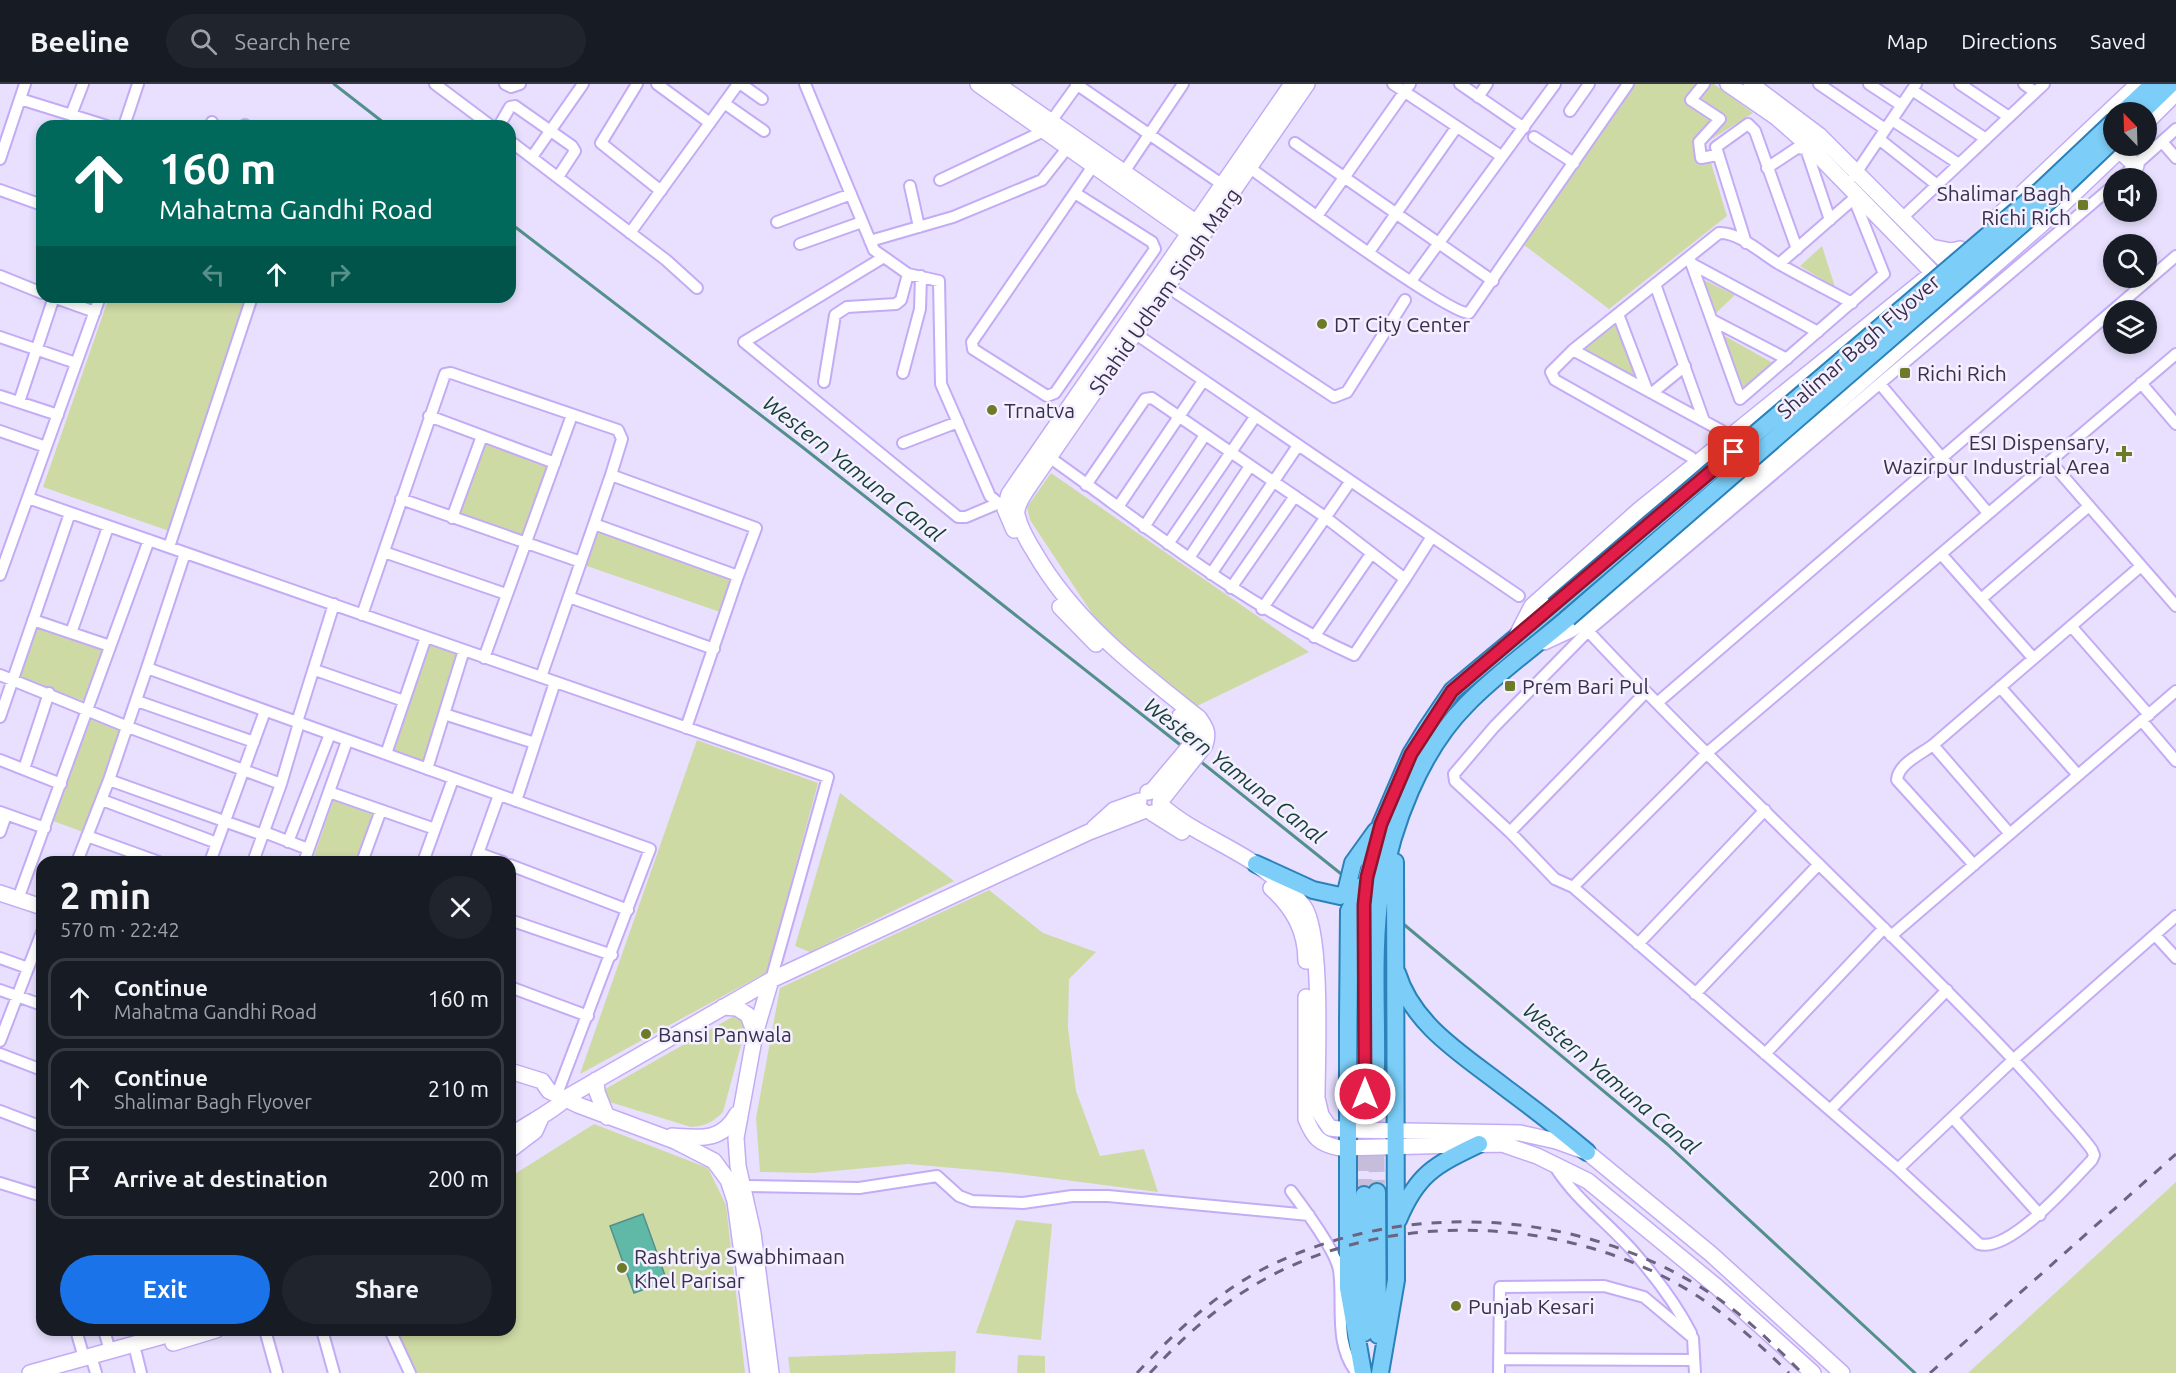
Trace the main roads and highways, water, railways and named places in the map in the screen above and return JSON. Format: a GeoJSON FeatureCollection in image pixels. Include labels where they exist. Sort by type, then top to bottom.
{"type":"FeatureCollection","features":[{"type":"Feature","properties":{"kind":"main road"},"geometry":{"type":"LineString","coordinates":[[2134,102],[2153,84]]}},
{"type":"Feature","properties":{"kind":"main road"},"geometry":{"type":"LineString","coordinates":[[2152,102],[2171,84]]}},
{"type":"Feature","properties":{"kind":"main road","name":"Shalimar Bagh Flyover"},"geometry":{"type":"LineString","coordinates":[[1388,827],[1411,754],[1452,691],[2041,190],[2103,131]]}},
{"type":"Feature","properties":{"kind":"main road","name":"Shalimar Bagh Flyover"},"geometry":{"type":"LineString","coordinates":[[1388,827],[1437,744],[1466,705],[1535,646],[1578,624],[2050,200],[2105,156]]}},
{"type":"Feature","properties":{"kind":"main road"},"geometry":{"type":"LineString","coordinates":[[1388,827],[1386,922],[1371,1094],[1353,863],[1388,827]]}},
{"type":"Feature","properties":{"kind":"main road"},"geometry":{"type":"LineString","coordinates":[[1363,1373],[1348,1288],[1349,911],[1367,877],[1388,827]]}},
{"type":"Feature","properties":{"kind":"main road"},"geometry":{"type":"LineString","coordinates":[[1256,864],[1334,897],[1355,899]]}},
{"type":"Feature","properties":{"kind":"main road"},"geometry":{"type":"LineString","coordinates":[[1386,922],[1394,961],[1405,994],[1424,1021],[1452,1047],[1587,1152]]}},
{"type":"Feature","properties":{"kind":"main road"},"geometry":{"type":"LineString","coordinates":[[1380,1373],[1396,1280],[1394,961]]}},
{"type":"Feature","properties":{"kind":"main road"},"geometry":{"type":"LineString","coordinates":[[1395,1225],[1415,1185],[1433,1168],[1479,1144]]}},
{"type":"Feature","properties":{"kind":"main road"},"geometry":{"type":"LineString","coordinates":[[1363,1373],[1371,1193],[1380,1373]]}},
{"type":"Feature","properties":{"kind":"waterway","name":"Western Yamuna Canal"},"geometry":{"type":"LineString","coordinates":[[334,84],[380,120]]}},
{"type":"Feature","properties":{"kind":"waterway","name":"Western Yamuna Canal"},"geometry":{"type":"LineString","coordinates":[[516,228],[801,446],[1183,747]]}},
{"type":"Feature","properties":{"kind":"waterway","name":"Western Yamuna Canal"},"geometry":{"type":"LineString","coordinates":[[1200,761],[1345,877]]}},
{"type":"Feature","properties":{"kind":"waterway","name":"Western Yamuna Canal"},"geometry":{"type":"LineString","coordinates":[[1401,922],[1667,1144],[1915,1373]]}},
{"type":"Feature","properties":{"kind":"tunnel"},"geometry":{"type":"LineString","coordinates":[[1364,1195],[1365,1094]]}},
{"type":"Feature","properties":{"kind":"tunnel"},"geometry":{"type":"LineString","coordinates":[[1376,1132],[1377,1192]]}},
{"type":"Feature","properties":{"kind":"railway"},"geometry":{"type":"LineString","coordinates":[[1930,1373],[2176,1154]]}},
{"type":"Feature","properties":{"kind":"railway"},"geometry":{"type":"LineString","coordinates":[[1137,1373],[1165,1344],[1211,1303],[1263,1269],[1316,1247],[1371,1231],[1427,1223],[1484,1222],[1541,1228],[1597,1241],[1651,1261],[1702,1288],[1729,1307],[1802,1373]]}},
{"type":"Feature","properties":{"kind":"railway"},"geometry":{"type":"LineString","coordinates":[[1150,1373],[1190,1333],[1233,1299],[1265,1279],[1316,1256],[1370,1240],[1427,1232],[1484,1231],[1541,1237],[1597,1250],[1650,1270],[1711,1305],[1746,1333],[1789,1373]]}},
{"type":"Feature","properties":{"kind":"place","name":"Shalimar Bagh Richi Rich"},"geometry":{"type":"Point","coordinates":[2083,205]}},
{"type":"Feature","properties":{"kind":"place","name":"DT City Center"},"geometry":{"type":"Point","coordinates":[1322,324]}},
{"type":"Feature","properties":{"kind":"place","name":"Richi Rich"},"geometry":{"type":"Point","coordinates":[1905,373]}},
{"type":"Feature","properties":{"kind":"place","name":"Trnatva"},"geometry":{"type":"Point","coordinates":[992,410]}},
{"type":"Feature","properties":{"kind":"place","name":"ESI Dispensary, Wazirpur Industrial Area"},"geometry":{"type":"Point","coordinates":[2124,454]}},
{"type":"Feature","properties":{"kind":"place","name":"Prem Bari Pul"},"geometry":{"type":"Point","coordinates":[1510,686]}},
{"type":"Feature","properties":{"kind":"place","name":"Bansi Panwala"},"geometry":{"type":"Point","coordinates":[646,1034]}},
{"type":"Feature","properties":{"kind":"place","name":"Rashtriya Swabhimaan Khel Parisar"},"geometry":{"type":"Point","coordinates":[622,1268]}},
{"type":"Feature","properties":{"kind":"place","name":"Punjab Kesari"},"geometry":{"type":"Point","coordinates":[1456,1306]}}]}
